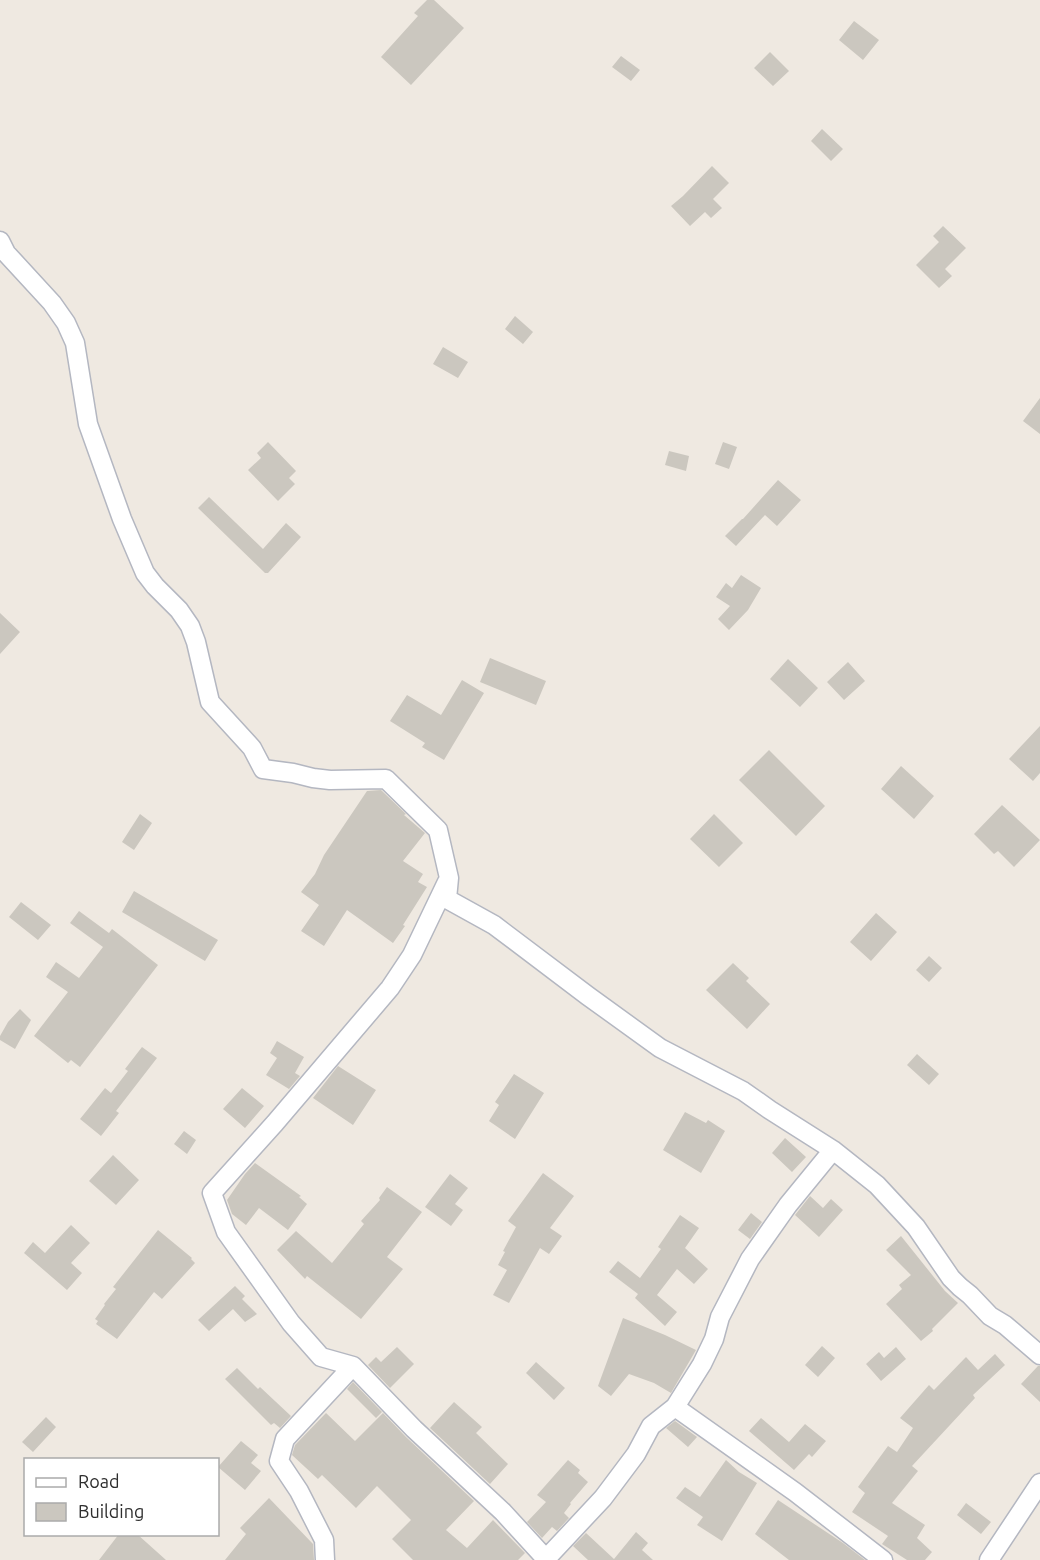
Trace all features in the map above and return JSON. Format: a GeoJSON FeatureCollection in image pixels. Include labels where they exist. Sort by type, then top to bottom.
{"type":"FeatureCollection","features":[{"type":"Feature","properties":{"kind":"street"},"geometry":{"type":"LineString","coordinates":[[0,241],[6,253],[52,303],[66,323],[75,343],[88,424],[122,519],[145,573],[179,610],[190,626],[210,702],[252,748],[263,769],[330,780],[386,779],[438,830],[449,878],[447,899],[494,925],[660,1048],[743,1090],[833,1150],[877,1185],[916,1227],[951,1278],[960,1287],[990,1316],[1005,1324],[1040,1355]]}},
{"type":"Feature","properties":{"kind":"street"},"geometry":{"type":"LineString","coordinates":[[449,878],[412,955],[390,988],[212,1193],[226,1232],[291,1323],[321,1357],[353,1366],[414,1429],[503,1512],[546,1560],[603,1498],[636,1454],[651,1426],[675,1407],[702,1364],[714,1339],[720,1317],[750,1258],[788,1205],[833,1150]]}},
{"type":"Feature","properties":{"kind":"street"},"geometry":{"type":"LineString","coordinates":[[326,1560],[324,1540],[299,1491],[279,1461],[285,1439],[353,1366]]}},
{"type":"Feature","properties":{"kind":"street"},"geometry":{"type":"LineString","coordinates":[[675,1407],[795,1492],[883,1560]]}},
{"type":"Feature","properties":{"kind":"street"},"geometry":{"type":"LineString","coordinates":[[989,1560],[1040,1483]]}},
{"type":"Feature","properties":{"kind":"building"},"geometry":{"type":"Polygon","coordinates":[[[427,0],[434,0],[464,28],[411,85],[381,57],[418,16],[414,13],[427,0]]]}},
{"type":"Feature","properties":{"kind":"building"},"geometry":{"type":"Polygon","coordinates":[[[854,21],[879,40],[863,60],[839,40],[854,21]]]}},
{"type":"Feature","properties":{"kind":"building"},"geometry":{"type":"Polygon","coordinates":[[[770,52],[789,71],[773,86],[754,68],[770,52]]]}},
{"type":"Feature","properties":{"kind":"building"},"geometry":{"type":"Polygon","coordinates":[[[621,56],[640,70],[631,81],[612,67],[621,56]]]}},
{"type":"Feature","properties":{"kind":"building"},"geometry":{"type":"Polygon","coordinates":[[[822,129],[843,149],[831,161],[811,141],[822,129]]]}},
{"type":"Feature","properties":{"kind":"building"},"geometry":{"type":"Polygon","coordinates":[[[712,166],[729,183],[713,199],[722,208],[711,218],[705,212],[690,226],[671,206],[712,166]]]}},
{"type":"Feature","properties":{"kind":"building"},"geometry":{"type":"Polygon","coordinates":[[[943,226],[966,248],[945,269],[952,276],[939,288],[916,265],[939,242],[933,236],[943,226]]]}},
{"type":"Feature","properties":{"kind":"building"},"geometry":{"type":"Polygon","coordinates":[[[515,316],[533,332],[523,344],[505,329],[515,316]]]}},
{"type":"Feature","properties":{"kind":"building"},"geometry":{"type":"Polygon","coordinates":[[[443,347],[468,362],[458,378],[433,364],[443,347]]]}},
{"type":"Feature","properties":{"kind":"building"},"geometry":{"type":"Polygon","coordinates":[[[1040,398],[1040,434],[1023,421],[1040,398]]]}},
{"type":"Feature","properties":{"kind":"building"},"geometry":{"type":"Polygon","coordinates":[[[268,442],[296,471],[289,478],[295,484],[278,501],[248,470],[261,458],[257,453],[268,442]]]}},
{"type":"Feature","properties":{"kind":"building"},"geometry":{"type":"Polygon","coordinates":[[[723,442],[737,447],[729,469],[715,464],[723,442]]]}},
{"type":"Feature","properties":{"kind":"building"},"geometry":{"type":"Polygon","coordinates":[[[669,451],[689,456],[686,471],[665,465],[669,451]]]}},
{"type":"Feature","properties":{"kind":"building"},"geometry":{"type":"Polygon","coordinates":[[[778,480],[801,500],[777,526],[765,515],[736,546],[725,536],[778,480]]]}},
{"type":"Feature","properties":{"kind":"building"},"geometry":{"type":"Polygon","coordinates":[[[209,497],[263,549],[286,523],[301,537],[268,573],[265,573],[198,508],[209,497]]]}},
{"type":"Feature","properties":{"kind":"building"},"geometry":{"type":"Polygon","coordinates":[[[741,575],[761,588],[748,610],[729,630],[718,619],[730,606],[716,597],[726,583],[732,588],[741,575]]]}},
{"type":"Feature","properties":{"kind":"building"},"geometry":{"type":"Polygon","coordinates":[[[0,613],[20,632],[0,654],[0,613]]]}},
{"type":"Feature","properties":{"kind":"building"},"geometry":{"type":"Polygon","coordinates":[[[490,658],[546,681],[536,705],[480,682],[490,658]]]}},
{"type":"Feature","properties":{"kind":"building"},"geometry":{"type":"Polygon","coordinates":[[[788,659],[818,688],[800,707],[770,679],[788,659]]]}},
{"type":"Feature","properties":{"kind":"building"},"geometry":{"type":"Polygon","coordinates":[[[848,662],[865,681],[844,700],[827,682],[848,662]]]}},
{"type":"Feature","properties":{"kind":"building"},"geometry":{"type":"Polygon","coordinates":[[[462,680],[484,693],[444,760],[422,747],[425,743],[390,721],[407,695],[441,715],[462,680]]]}},
{"type":"Feature","properties":{"kind":"building"},"geometry":{"type":"Polygon","coordinates":[[[1040,726],[1040,773],[1033,781],[1009,759],[1040,726]]]}},
{"type":"Feature","properties":{"kind":"building"},"geometry":{"type":"Polygon","coordinates":[[[769,750],[825,806],[796,836],[739,780],[769,750]]]}},
{"type":"Feature","properties":{"kind":"building"},"geometry":{"type":"Polygon","coordinates":[[[901,766],[934,796],[914,819],[881,789],[901,766]]]}},
{"type":"Feature","properties":{"kind":"building"},"geometry":{"type":"Polygon","coordinates":[[[381,790],[406,814],[404,815],[425,833],[403,861],[423,874],[418,882],[427,887],[393,943],[347,910],[324,946],[301,931],[319,905],[301,892],[315,874],[324,855],[367,791],[381,790]]]}},
{"type":"Feature","properties":{"kind":"building"},"geometry":{"type":"Polygon","coordinates":[[[1002,805],[1040,840],[1014,867],[998,851],[994,854],[974,834],[1002,805]]]}},
{"type":"Feature","properties":{"kind":"building"},"geometry":{"type":"Polygon","coordinates":[[[140,814],[152,823],[134,850],[122,842],[140,814]]]}},
{"type":"Feature","properties":{"kind":"building"},"geometry":{"type":"Polygon","coordinates":[[[714,814],[743,843],[719,867],[690,839],[714,814]]]}},
{"type":"Feature","properties":{"kind":"building"},"geometry":{"type":"Polygon","coordinates":[[[134,891],[218,940],[205,961],[122,912],[134,891]]]}},
{"type":"Feature","properties":{"kind":"building"},"geometry":{"type":"Polygon","coordinates":[[[21,902],[51,925],[38,940],[9,917],[21,902]]]}},
{"type":"Feature","properties":{"kind":"building"},"geometry":{"type":"Polygon","coordinates":[[[79,911],[109,933],[112,929],[158,965],[80,1067],[71,1060],[68,1063],[34,1036],[68,992],[46,977],[56,962],[79,978],[103,947],[70,923],[79,911]]]}},
{"type":"Feature","properties":{"kind":"building"},"geometry":{"type":"Polygon","coordinates":[[[876,913],[897,932],[871,961],[850,942],[876,913]]]}},
{"type":"Feature","properties":{"kind":"building"},"geometry":{"type":"Polygon","coordinates":[[[929,956],[942,968],[929,982],[916,970],[929,956]]]}},
{"type":"Feature","properties":{"kind":"building"},"geometry":{"type":"Polygon","coordinates":[[[733,963],[749,978],[746,981],[770,1004],[747,1029],[706,990],[733,963]]]}},
{"type":"Feature","properties":{"kind":"building"},"geometry":{"type":"Polygon","coordinates":[[[20,1009],[31,1020],[15,1049],[0,1040],[0,1036],[8,1022],[20,1009]]]}},
{"type":"Feature","properties":{"kind":"building"},"geometry":{"type":"Polygon","coordinates":[[[277,1041],[304,1057],[295,1073],[300,1076],[289,1089],[266,1075],[277,1058],[270,1053],[277,1041]]]}},
{"type":"Feature","properties":{"kind":"building"},"geometry":{"type":"Polygon","coordinates":[[[142,1047],[157,1058],[116,1111],[119,1113],[101,1136],[80,1119],[105,1088],[111,1093],[128,1071],[125,1069],[142,1047]]]}},
{"type":"Feature","properties":{"kind":"building"},"geometry":{"type":"Polygon","coordinates":[[[917,1054],[939,1074],[929,1085],[907,1065],[917,1054]]]}},
{"type":"Feature","properties":{"kind":"building"},"geometry":{"type":"Polygon","coordinates":[[[338,1066],[376,1090],[353,1125],[313,1098],[338,1066]]]}},
{"type":"Feature","properties":{"kind":"building"},"geometry":{"type":"Polygon","coordinates":[[[514,1074],[544,1093],[515,1139],[489,1121],[499,1105],[495,1102],[514,1074]]]}},
{"type":"Feature","properties":{"kind":"building"},"geometry":{"type":"Polygon","coordinates":[[[242,1088],[264,1106],[245,1128],[223,1109],[242,1088]]]}},
{"type":"Feature","properties":{"kind":"building"},"geometry":{"type":"Polygon","coordinates":[[[685,1112],[706,1123],[708,1120],[725,1131],[701,1173],[663,1150],[685,1112]]]}},
{"type":"Feature","properties":{"kind":"building"},"geometry":{"type":"Polygon","coordinates":[[[184,1131],[196,1140],[187,1154],[174,1144],[184,1131]]]}},
{"type":"Feature","properties":{"kind":"building"},"geometry":{"type":"Polygon","coordinates":[[[785,1138],[806,1157],[792,1172],[772,1153],[785,1138]]]}},
{"type":"Feature","properties":{"kind":"building"},"geometry":{"type":"Polygon","coordinates":[[[113,1155],[139,1180],[116,1205],[89,1181],[113,1155]]]}},
{"type":"Feature","properties":{"kind":"building"},"geometry":{"type":"Polygon","coordinates":[[[255,1163],[301,1196],[299,1197],[307,1204],[288,1230],[259,1208],[246,1225],[232,1214],[227,1200],[255,1163]]]}},
{"type":"Feature","properties":{"kind":"building"},"geometry":{"type":"Polygon","coordinates":[[[543,1173],[574,1196],[550,1228],[562,1236],[549,1254],[540,1248],[509,1303],[493,1295],[507,1270],[498,1265],[516,1227],[508,1221],[543,1173]]]}},
{"type":"Feature","properties":{"kind":"building"},"geometry":{"type":"Polygon","coordinates":[[[450,1174],[468,1188],[455,1204],[463,1210],[451,1226],[425,1207],[450,1174]]]}},
{"type":"Feature","properties":{"kind":"building"},"geometry":{"type":"Polygon","coordinates":[[[387,1187],[422,1212],[387,1257],[403,1269],[361,1319],[307,1276],[305,1279],[277,1250],[296,1231],[332,1263],[364,1224],[361,1221],[380,1200],[379,1198],[387,1187]]]}},
{"type":"Feature","properties":{"kind":"building"},"geometry":{"type":"Polygon","coordinates":[[[810,1196],[823,1208],[831,1199],[843,1210],[819,1237],[795,1215],[810,1196]]]}},
{"type":"Feature","properties":{"kind":"building"},"geometry":{"type":"Polygon","coordinates":[[[751,1213],[762,1222],[750,1239],[738,1230],[751,1213]]]}},
{"type":"Feature","properties":{"kind":"building"},"geometry":{"type":"Polygon","coordinates":[[[680,1215],[699,1228],[685,1248],[708,1269],[694,1284],[677,1269],[657,1295],[677,1312],[665,1326],[635,1298],[638,1294],[609,1272],[618,1261],[640,1278],[661,1249],[658,1247],[680,1215]]]}},
{"type":"Feature","properties":{"kind":"building"},"geometry":{"type":"Polygon","coordinates":[[[71,1225],[90,1243],[71,1263],[82,1273],[67,1290],[24,1253],[33,1242],[45,1253],[71,1225]]]}},
{"type":"Feature","properties":{"kind":"building"},"geometry":{"type":"Polygon","coordinates":[[[158,1230],[195,1263],[162,1299],[154,1292],[117,1339],[96,1324],[98,1321],[95,1319],[116,1289],[113,1287],[158,1230]]]}},
{"type":"Feature","properties":{"kind":"building"},"geometry":{"type":"Polygon","coordinates":[[[901,1236],[945,1291],[958,1303],[921,1341],[886,1304],[902,1289],[899,1285],[911,1275],[886,1250],[901,1236]]]}},
{"type":"Feature","properties":{"kind":"building"},"geometry":{"type":"Polygon","coordinates":[[[235,1286],[245,1296],[242,1299],[257,1314],[245,1322],[233,1309],[209,1331],[198,1320],[235,1286]]]}},
{"type":"Feature","properties":{"kind":"building"},"geometry":{"type":"Polygon","coordinates":[[[623,1318],[696,1350],[671,1393],[654,1383],[629,1374],[611,1396],[598,1386],[623,1318]]]}},
{"type":"Feature","properties":{"kind":"building"},"geometry":{"type":"Polygon","coordinates":[[[822,1346],[835,1358],[818,1377],[805,1365],[822,1346]]]}},
{"type":"Feature","properties":{"kind":"building"},"geometry":{"type":"Polygon","coordinates":[[[397,1347],[414,1364],[390,1388],[368,1365],[376,1357],[381,1362],[397,1347]]]}},
{"type":"Feature","properties":{"kind":"building"},"geometry":{"type":"Polygon","coordinates":[[[896,1347],[906,1359],[881,1381],[866,1364],[879,1352],[884,1358],[896,1347]]]}},
{"type":"Feature","properties":{"kind":"building"},"geometry":{"type":"Polygon","coordinates":[[[995,1354],[1005,1365],[973,1395],[975,1398],[912,1466],[918,1471],[892,1503],[925,1525],[917,1538],[932,1552],[925,1560],[907,1560],[882,1544],[888,1536],[852,1512],[865,1493],[858,1487],[888,1446],[897,1452],[913,1428],[900,1418],[929,1385],[934,1390],[966,1357],[978,1370],[995,1354]]]}},
{"type":"Feature","properties":{"kind":"building"},"geometry":{"type":"Polygon","coordinates":[[[536,1362],[565,1388],[554,1400],[526,1373],[536,1362]]]}},
{"type":"Feature","properties":{"kind":"building"},"geometry":{"type":"Polygon","coordinates":[[[1040,1366],[1040,1402],[1021,1384],[1040,1366]]]}},
{"type":"Feature","properties":{"kind":"building"},"geometry":{"type":"Polygon","coordinates":[[[237,1368],[291,1416],[280,1428],[274,1423],[271,1425],[225,1379],[237,1368]]]}},
{"type":"Feature","properties":{"kind":"building"},"geometry":{"type":"Polygon","coordinates":[[[353,1382],[382,1412],[376,1418],[347,1389],[353,1382]]]}},
{"type":"Feature","properties":{"kind":"building"},"geometry":{"type":"Polygon","coordinates":[[[454,1402],[482,1427],[476,1433],[508,1464],[490,1484],[430,1428],[454,1402]]]}},
{"type":"Feature","properties":{"kind":"building"},"geometry":{"type":"Polygon","coordinates":[[[326,1413],[355,1441],[383,1413],[474,1501],[446,1530],[467,1548],[493,1520],[525,1553],[518,1560],[413,1560],[392,1539],[411,1520],[377,1486],[356,1508],[322,1475],[318,1479],[292,1455],[295,1445],[326,1413]]]}},
{"type":"Feature","properties":{"kind":"building"},"geometry":{"type":"Polygon","coordinates":[[[46,1417],[56,1427],[33,1452],[22,1442],[46,1417]]]}},
{"type":"Feature","properties":{"kind":"building"},"geometry":{"type":"Polygon","coordinates":[[[761,1418],[789,1442],[805,1424],[826,1441],[812,1457],[809,1454],[794,1470],[749,1431],[761,1418]]]}},
{"type":"Feature","properties":{"kind":"building"},"geometry":{"type":"Polygon","coordinates":[[[675,1421],[697,1437],[688,1447],[666,1428],[675,1421]]]}},
{"type":"Feature","properties":{"kind":"building"},"geometry":{"type":"Polygon","coordinates":[[[241,1441],[258,1455],[251,1463],[261,1471],[245,1490],[219,1466],[241,1441]]]}},
{"type":"Feature","properties":{"kind":"building"},"geometry":{"type":"Polygon","coordinates":[[[568,1460],[580,1470],[578,1473],[588,1482],[564,1513],[569,1518],[557,1531],[552,1527],[542,1538],[527,1522],[546,1502],[537,1495],[568,1460]]]}},
{"type":"Feature","properties":{"kind":"building"},"geometry":{"type":"Polygon","coordinates":[[[726,1460],[739,1472],[757,1483],[722,1541],[697,1525],[703,1517],[676,1498],[685,1487],[700,1497],[726,1460]]]}},
{"type":"Feature","properties":{"kind":"building"},"geometry":{"type":"Polygon","coordinates":[[[269,1498],[313,1544],[314,1560],[225,1560],[246,1534],[240,1528],[269,1498]]]}},
{"type":"Feature","properties":{"kind":"building"},"geometry":{"type":"Polygon","coordinates":[[[778,1500],[865,1560],[789,1560],[755,1534],[778,1500]]]}},
{"type":"Feature","properties":{"kind":"building"},"geometry":{"type":"Polygon","coordinates":[[[966,1503],[991,1522],[981,1534],[957,1515],[966,1503]]]}},
{"type":"Feature","properties":{"kind":"building"},"geometry":{"type":"Polygon","coordinates":[[[636,1532],[648,1543],[642,1550],[653,1560],[588,1560],[573,1546],[586,1533],[614,1559],[636,1532]]]}},
{"type":"Feature","properties":{"kind":"building"},"geometry":{"type":"Polygon","coordinates":[[[117,1536],[139,1536],[166,1560],[99,1560],[117,1536]]]}}]}
